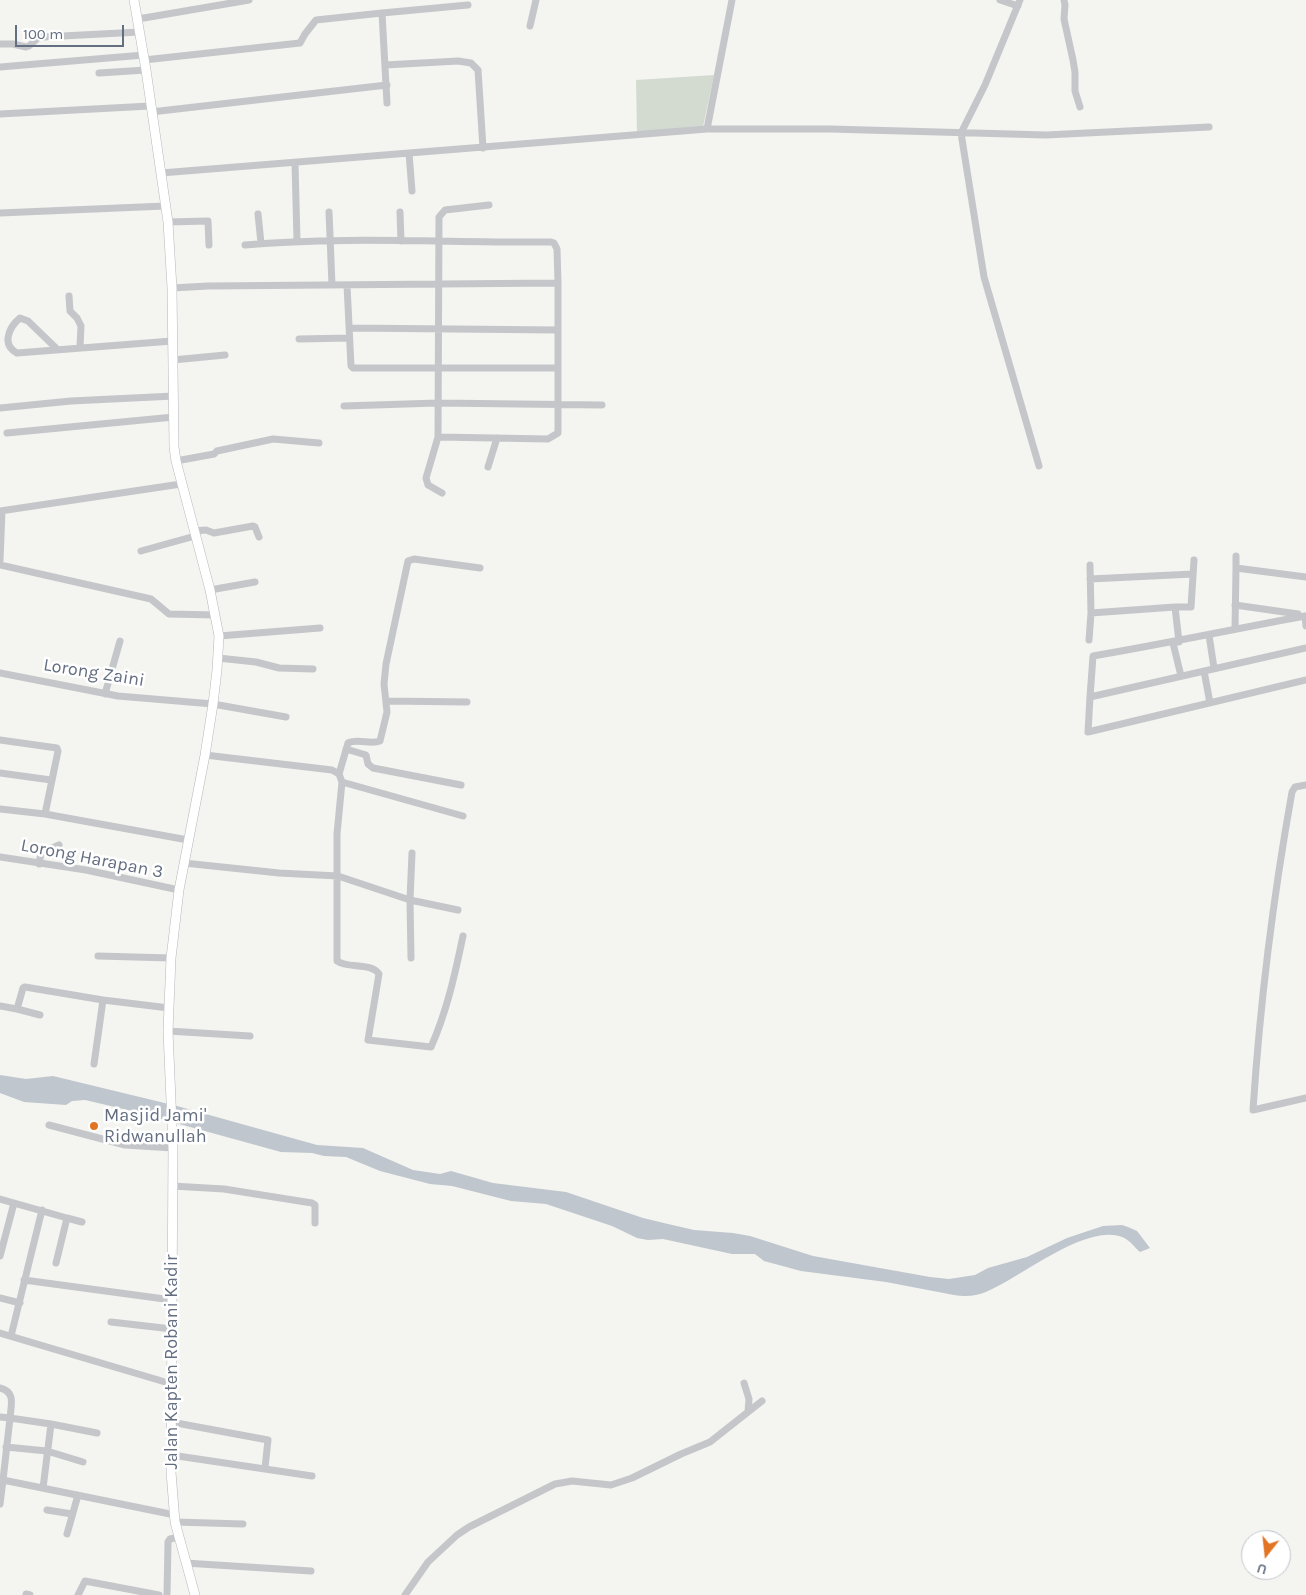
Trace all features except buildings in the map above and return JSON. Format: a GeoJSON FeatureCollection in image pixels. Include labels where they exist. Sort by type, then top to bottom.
{"type":"FeatureCollection","features":[{"type":"Feature","properties":{"kind":"main road","name":"Jalan Kapten Robani Kadir"},"geometry":{"type":"LineString","coordinates":[[134,0],[168,222],[172,288],[176,461],[210,590],[219,636],[213,704],[179,890],[170,958],[168,1031],[173,1148],[171,1455],[178,1537],[195,1595]]}},
{"type":"Feature","properties":{"kind":"street"},"geometry":{"type":"LineString","coordinates":[[138,19],[249,0]]}},
{"type":"Feature","properties":{"kind":"street"},"geometry":{"type":"LineString","coordinates":[[530,26],[536,0]]}},
{"type":"Feature","properties":{"kind":"street"},"geometry":{"type":"LineString","coordinates":[[707,129],[732,0]]}},
{"type":"Feature","properties":{"kind":"street"},"geometry":{"type":"LineString","coordinates":[[1000,0],[1019,3],[986,85],[961,134],[984,277],[1039,466]]}},
{"type":"Feature","properties":{"kind":"street"},"geometry":{"type":"LineString","coordinates":[[1064,0],[1064,19],[1074,66],[1075,91],[1080,107]]}},
{"type":"Feature","properties":{"kind":"street"},"geometry":{"type":"LineString","coordinates":[[0,67],[144,57],[300,43],[316,20],[468,5]]}},
{"type":"Feature","properties":{"kind":"street"},"geometry":{"type":"LineString","coordinates":[[382,13],[387,103]]}},
{"type":"Feature","properties":{"kind":"street"},"geometry":{"type":"LineString","coordinates":[[1,44],[14,44],[26,47],[38,38],[43,37],[140,32]]}},
{"type":"Feature","properties":{"kind":"street"},"geometry":{"type":"LineString","coordinates":[[385,65],[458,61],[471,63],[476,67],[478,70],[483,148]]}},
{"type":"Feature","properties":{"kind":"street"},"geometry":{"type":"LineString","coordinates":[[98,73],[146,70]]}},
{"type":"Feature","properties":{"kind":"street"},"geometry":{"type":"LineString","coordinates":[[0,114],[151,109],[387,85]]}},
{"type":"Feature","properties":{"kind":"street"},"geometry":{"type":"LineString","coordinates":[[161,173],[707,129],[1046,135],[1209,127]]}},
{"type":"Feature","properties":{"kind":"street"},"geometry":{"type":"LineString","coordinates":[[409,153],[412,191]]}},
{"type":"Feature","properties":{"kind":"street"},"geometry":{"type":"LineString","coordinates":[[295,163],[297,241]]}},
{"type":"Feature","properties":{"kind":"street"},"geometry":{"type":"LineString","coordinates":[[442,493],[428,485],[426,478],[438,437],[439,217],[442,211],[488,205]]}},
{"type":"Feature","properties":{"kind":"street"},"geometry":{"type":"LineString","coordinates":[[0,213],[165,206]]}},
{"type":"Feature","properties":{"kind":"street"},"geometry":{"type":"LineString","coordinates":[[329,212],[332,285]]}},
{"type":"Feature","properties":{"kind":"street"},"geometry":{"type":"LineString","coordinates":[[400,212],[401,242]]}},
{"type":"Feature","properties":{"kind":"street"},"geometry":{"type":"LineString","coordinates":[[258,214],[261,243]]}},
{"type":"Feature","properties":{"kind":"street"},"geometry":{"type":"LineString","coordinates":[[168,222],[208,221],[209,245]]}},
{"type":"Feature","properties":{"kind":"street"},"geometry":{"type":"LineString","coordinates":[[245,245],[297,241],[401,242],[438,240],[551,242],[556,245],[558,283],[558,433],[548,439],[438,437]]}},
{"type":"Feature","properties":{"kind":"street"},"geometry":{"type":"LineString","coordinates":[[172,288],[439,283],[558,283]]}},
{"type":"Feature","properties":{"kind":"street"},"geometry":{"type":"LineString","coordinates":[[347,285],[350,366],[353,368],[558,368]]}},
{"type":"Feature","properties":{"kind":"street"},"geometry":{"type":"LineString","coordinates":[[69,296],[70,311],[81,326],[80,347]]}},
{"type":"Feature","properties":{"kind":"street"},"geometry":{"type":"LineString","coordinates":[[57,349],[28,321],[20,318],[10,329],[9,346],[15,352],[172,341]]}},
{"type":"Feature","properties":{"kind":"street"},"geometry":{"type":"LineString","coordinates":[[349,328],[558,330]]}},
{"type":"Feature","properties":{"kind":"street"},"geometry":{"type":"LineString","coordinates":[[299,339],[349,338]]}},
{"type":"Feature","properties":{"kind":"street"},"geometry":{"type":"LineString","coordinates":[[173,360],[225,355]]}},
{"type":"Feature","properties":{"kind":"street"},"geometry":{"type":"LineString","coordinates":[[0,408],[71,401],[174,396]]}},
{"type":"Feature","properties":{"kind":"street"},"geometry":{"type":"LineString","coordinates":[[344,406],[437,403],[602,406]]}},
{"type":"Feature","properties":{"kind":"street"},"geometry":{"type":"LineString","coordinates":[[7,433],[174,417]]}},
{"type":"Feature","properties":{"kind":"street"},"geometry":{"type":"LineString","coordinates":[[176,461],[214,454],[217,451],[273,438],[319,443]]}},
{"type":"Feature","properties":{"kind":"street"},"geometry":{"type":"LineString","coordinates":[[488,467],[497,438]]}},
{"type":"Feature","properties":{"kind":"street"},"geometry":{"type":"LineString","coordinates":[[0,560],[1,511],[181,484]]}},
{"type":"Feature","properties":{"kind":"street"},"geometry":{"type":"LineString","coordinates":[[141,552],[207,530],[214,533],[252,526],[256,528],[259,537]]}},
{"type":"Feature","properties":{"kind":"street"},"geometry":{"type":"LineString","coordinates":[[1235,629],[1236,556]]}},
{"type":"Feature","properties":{"kind":"street"},"geometry":{"type":"LineString","coordinates":[[463,936],[449,1001],[431,1047],[368,1040],[379,974],[375,970],[342,964],[338,960],[337,834],[342,782],[339,774],[346,748],[350,741],[379,742],[387,714],[384,684],[386,664],[408,561],[414,559],[480,568]]}},
{"type":"Feature","properties":{"kind":"street"},"geometry":{"type":"LineString","coordinates":[[1091,612],[1191,607],[1194,560]]}},
{"type":"Feature","properties":{"kind":"street"},"geometry":{"type":"LineString","coordinates":[[1089,640],[1091,612],[1090,565]]}},
{"type":"Feature","properties":{"kind":"street"},"geometry":{"type":"LineString","coordinates":[[0,566],[151,599],[171,614],[216,615]]}},
{"type":"Feature","properties":{"kind":"street"},"geometry":{"type":"LineString","coordinates":[[1236,568],[1306,577]]}},
{"type":"Feature","properties":{"kind":"street"},"geometry":{"type":"LineString","coordinates":[[1090,579],[1192,574]]}},
{"type":"Feature","properties":{"kind":"street"},"geometry":{"type":"LineString","coordinates":[[210,590],[255,582]]}},
{"type":"Feature","properties":{"kind":"street"},"geometry":{"type":"LineString","coordinates":[[1235,605],[1306,616]]}},
{"type":"Feature","properties":{"kind":"street"},"geometry":{"type":"LineString","coordinates":[[1175,607],[1176,642],[1181,676]]}},
{"type":"Feature","properties":{"kind":"street"},"geometry":{"type":"LineString","coordinates":[[1306,616],[1306,626]]}},
{"type":"Feature","properties":{"kind":"street"},"geometry":{"type":"LineString","coordinates":[[1306,616],[1176,642],[1093,656],[1088,732],[1306,680]]}},
{"type":"Feature","properties":{"kind":"street"},"geometry":{"type":"LineString","coordinates":[[219,636],[320,628]]}},
{"type":"Feature","properties":{"kind":"street"},"geometry":{"type":"LineString","coordinates":[[1209,635],[1214,668]]}},
{"type":"Feature","properties":{"kind":"street"},"geometry":{"type":"LineString","coordinates":[[105,694],[120,641]]}},
{"type":"Feature","properties":{"kind":"street"},"geometry":{"type":"LineString","coordinates":[[1090,697],[1306,648]]}},
{"type":"Feature","properties":{"kind":"street"},"geometry":{"type":"LineString","coordinates":[[218,658],[256,662],[279,668],[313,669]]}},
{"type":"Feature","properties":{"kind":"street"},"geometry":{"type":"LineString","coordinates":[[1204,671],[1210,703]]}},
{"type":"Feature","properties":{"kind":"street","name":"Lorong Zaini"},"geometry":{"type":"LineString","coordinates":[[0,673],[105,694],[213,704],[286,717]]}},
{"type":"Feature","properties":{"kind":"street"},"geometry":{"type":"LineString","coordinates":[[387,701],[467,702]]}},
{"type":"Feature","properties":{"kind":"street"},"geometry":{"type":"LineString","coordinates":[[0,740],[57,748],[58,751],[45,814]]}},
{"type":"Feature","properties":{"kind":"street"},"geometry":{"type":"LineString","coordinates":[[346,748],[366,754],[368,764],[373,768],[461,785]]}},
{"type":"Feature","properties":{"kind":"street"},"geometry":{"type":"LineString","coordinates":[[205,755],[332,770],[339,774]]}},
{"type":"Feature","properties":{"kind":"street"},"geometry":{"type":"LineString","coordinates":[[0,773],[52,780]]}},
{"type":"Feature","properties":{"kind":"street"},"geometry":{"type":"LineString","coordinates":[[342,782],[463,816]]}},
{"type":"Feature","properties":{"kind":"street"},"geometry":{"type":"LineString","coordinates":[[1306,785],[1295,787],[1292,792],[1278,874],[1259,1026],[1253,1110],[1306,1098]]}},
{"type":"Feature","properties":{"kind":"street"},"geometry":{"type":"LineString","coordinates":[[0,809],[45,814],[188,840]]}},
{"type":"Feature","properties":{"kind":"street"},"geometry":{"type":"LineString","coordinates":[[40,864],[41,853],[59,845]]}},
{"type":"Feature","properties":{"kind":"street"},"geometry":{"type":"LineString","coordinates":[[411,958],[410,900],[412,853]]}},
{"type":"Feature","properties":{"kind":"street","name":"Lorong Harapan 3"},"geometry":{"type":"LineString","coordinates":[[0,857],[86,870],[179,890]]}},
{"type":"Feature","properties":{"kind":"street"},"geometry":{"type":"LineString","coordinates":[[184,863],[295,874],[338,876],[410,900],[458,910]]}},
{"type":"Feature","properties":{"kind":"street"},"geometry":{"type":"LineString","coordinates":[[98,956],[170,958]]}},
{"type":"Feature","properties":{"kind":"street"},"geometry":{"type":"LineString","coordinates":[[17,1009],[25,986],[103,1000],[169,1008]]}},
{"type":"Feature","properties":{"kind":"street"},"geometry":{"type":"LineString","coordinates":[[94,1064],[103,1000]]}},
{"type":"Feature","properties":{"kind":"street"},"geometry":{"type":"LineString","coordinates":[[0,1006],[40,1015]]}},
{"type":"Feature","properties":{"kind":"street"},"geometry":{"type":"LineString","coordinates":[[168,1031],[250,1036]]}},
{"type":"Feature","properties":{"kind":"street"},"geometry":{"type":"LineString","coordinates":[[49,1125],[125,1145],[173,1148]]}},
{"type":"Feature","properties":{"kind":"street"},"geometry":{"type":"LineString","coordinates":[[172,1186],[224,1189],[312,1203],[315,1205],[315,1223]]}},
{"type":"Feature","properties":{"kind":"street"},"geometry":{"type":"LineString","coordinates":[[0,1199],[82,1222]]}},
{"type":"Feature","properties":{"kind":"street"},"geometry":{"type":"LineString","coordinates":[[0,1256],[14,1203]]}},
{"type":"Feature","properties":{"kind":"street"},"geometry":{"type":"LineString","coordinates":[[11,1336],[42,1210]]}},
{"type":"Feature","properties":{"kind":"street"},"geometry":{"type":"LineString","coordinates":[[56,1262],[67,1218]]}},
{"type":"Feature","properties":{"kind":"street"},"geometry":{"type":"LineString","coordinates":[[24,1280],[172,1300]]}},
{"type":"Feature","properties":{"kind":"street"},"geometry":{"type":"LineString","coordinates":[[0,1298],[20,1303]]}},
{"type":"Feature","properties":{"kind":"street"},"geometry":{"type":"LineString","coordinates":[[111,1322],[172,1329]]}},
{"type":"Feature","properties":{"kind":"street"},"geometry":{"type":"LineString","coordinates":[[0,1333],[172,1384]]}},
{"type":"Feature","properties":{"kind":"street"},"geometry":{"type":"LineString","coordinates":[[744,1383],[749,1400],[748,1412]]}},
{"type":"Feature","properties":{"kind":"street"},"geometry":{"type":"LineString","coordinates":[[0,1388],[6,1390],[11,1395],[0,1504]]}},
{"type":"Feature","properties":{"kind":"street"},"geometry":{"type":"LineString","coordinates":[[405,1595],[428,1562],[457,1535],[469,1527],[555,1484],[572,1481],[611,1485],[632,1478],[710,1442],[762,1401]]}},
{"type":"Feature","properties":{"kind":"street"},"geometry":{"type":"LineString","coordinates":[[0,1417],[97,1433]]}},
{"type":"Feature","properties":{"kind":"street"},"geometry":{"type":"LineString","coordinates":[[171,1422],[268,1440],[265,1468]]}},
{"type":"Feature","properties":{"kind":"street"},"geometry":{"type":"LineString","coordinates":[[43,1488],[51,1424]]}},
{"type":"Feature","properties":{"kind":"street"},"geometry":{"type":"LineString","coordinates":[[4,1450],[47,1451],[83,1462]]}},
{"type":"Feature","properties":{"kind":"street"},"geometry":{"type":"LineString","coordinates":[[171,1455],[312,1476]]}},
{"type":"Feature","properties":{"kind":"street"},"geometry":{"type":"LineString","coordinates":[[2,1480],[78,1495],[175,1518],[243,1524]]}},
{"type":"Feature","properties":{"kind":"street"},"geometry":{"type":"LineString","coordinates":[[67,1534],[78,1495]]}},
{"type":"Feature","properties":{"kind":"street"},"geometry":{"type":"LineString","coordinates":[[47,1510],[72,1514]]}},
{"type":"Feature","properties":{"kind":"street"},"geometry":{"type":"LineString","coordinates":[[167,1595],[168,1542],[170,1539],[178,1537]]}},
{"type":"Feature","properties":{"kind":"street"},"geometry":{"type":"LineString","coordinates":[[185,1564],[311,1571]]}},
{"type":"Feature","properties":{"kind":"street"},"geometry":{"type":"LineString","coordinates":[[78,1595],[84,1582],[159,1595]]}},
{"type":"Feature","properties":{"kind":"shaded area"},"geometry":{"type":"Polygon","coordinates":[[[714,75],[703,127],[637,133],[636,80],[714,75]]]}},
{"type":"Feature","properties":{"kind":"shaded area"},"geometry":{"type":"Polygon","coordinates":[[[0,1075],[26,1079],[53,1076],[177,1106],[317,1145],[363,1148],[413,1170],[440,1174],[451,1171],[493,1183],[566,1192],[643,1218],[668,1224],[694,1230],[750,1236],[813,1256],[930,1277],[949,1279],[975,1275],[988,1268],[1027,1257],[1067,1238],[1103,1226],[1122,1225],[1137,1231],[1150,1248],[1140,1252],[1122,1237],[1107,1235],[1091,1238],[1072,1244],[984,1293],[971,1296],[954,1295],[886,1282],[801,1271],[764,1261],[755,1254],[732,1254],[663,1239],[648,1240],[637,1238],[612,1226],[546,1204],[511,1201],[452,1186],[430,1184],[380,1171],[346,1157],[281,1152],[85,1100],[72,1101],[66,1105],[24,1102],[0,1093],[0,1075]]]}},
{"type":"Feature","properties":{"kind":"place","name":"Masjid Jami' Ridwanullah"},"geometry":{"type":"Point","coordinates":[94,1126]}}]}
